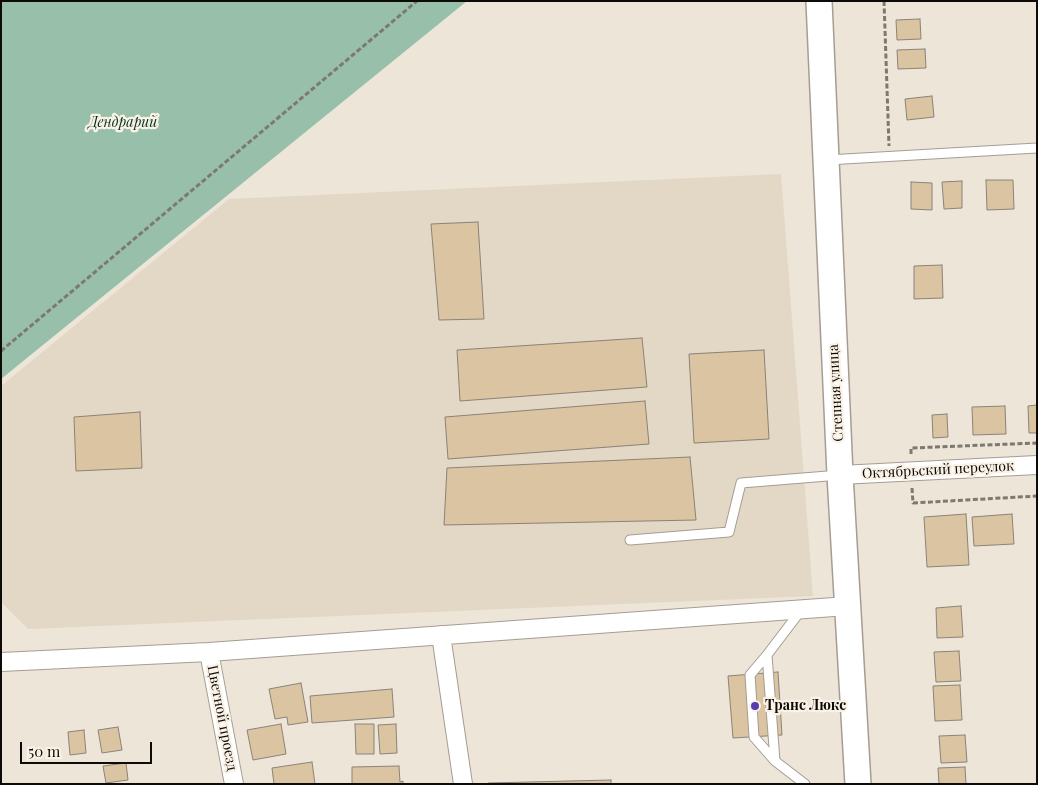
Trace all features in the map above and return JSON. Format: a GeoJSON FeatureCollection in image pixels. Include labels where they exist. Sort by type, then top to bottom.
{"type":"FeatureCollection","features":[{"type":"Feature","properties":{"kind":"main road","name":"Степная улица"},"geometry":{"type":"LineString","coordinates":[[819,1],[840,475],[858,784]]}},
{"type":"Feature","properties":{"kind":"street","name":"Октябрьский переулок"},"geometry":{"type":"LineString","coordinates":[[840,475],[1037,464]]}},
{"type":"Feature","properties":{"kind":"street"},"geometry":{"type":"LineString","coordinates":[[1,662],[209,652],[848,606]]}},
{"type":"Feature","properties":{"kind":"street"},"geometry":{"type":"LineString","coordinates":[[441,635],[463,784]]}},
{"type":"Feature","properties":{"kind":"street","name":"Цветной проезд"},"geometry":{"type":"LineString","coordinates":[[209,652],[234,784]]}},
{"type":"Feature","properties":{"kind":"lane"},"geometry":{"type":"LineString","coordinates":[[825,160],[1037,148]]}},
{"type":"Feature","properties":{"kind":"lane"},"geometry":{"type":"LineString","coordinates":[[630,540],[729,532],[742,483],[840,475]]}},
{"type":"Feature","properties":{"kind":"lane"},"geometry":{"type":"LineString","coordinates":[[803,608],[750,674],[754,737],[775,761],[806,784]]}},
{"type":"Feature","properties":{"kind":"lane"},"geometry":{"type":"LineString","coordinates":[[767,655],[775,761]]}},
{"type":"Feature","properties":{"kind":"path"},"geometry":{"type":"LineString","coordinates":[[1,351],[417,1]]}},
{"type":"Feature","properties":{"kind":"path"},"geometry":{"type":"LineString","coordinates":[[884,1],[890,156]]}},
{"type":"Feature","properties":{"kind":"shaded area"},"geometry":{"type":"Polygon","coordinates":[[[781,174],[813,596],[28,629],[1,602],[1,386],[229,199],[781,174]]]}},
{"type":"Feature","properties":{"kind":"green space","name":"Дендрарий"},"geometry":{"type":"Polygon","coordinates":[[[1,1],[467,1],[1,379],[1,1]]]}},
{"type":"Feature","properties":{"kind":"building"},"geometry":{"type":"Polygon","coordinates":[[[920,19],[921,39],[897,40],[896,20],[920,19]]]}},
{"type":"Feature","properties":{"kind":"building"},"geometry":{"type":"Polygon","coordinates":[[[925,49],[926,68],[898,69],[897,50],[925,49]]]}},
{"type":"Feature","properties":{"kind":"building"},"geometry":{"type":"Polygon","coordinates":[[[932,96],[934,117],[907,120],[905,99],[932,96]]]}},
{"type":"Feature","properties":{"kind":"building"},"geometry":{"type":"Polygon","coordinates":[[[986,180],[1013,180],[1014,209],[987,210],[986,180]]]}},
{"type":"Feature","properties":{"kind":"building"},"geometry":{"type":"Polygon","coordinates":[[[962,181],[962,208],[944,209],[942,182],[962,181]]]}},
{"type":"Feature","properties":{"kind":"building"},"geometry":{"type":"Polygon","coordinates":[[[911,182],[932,183],[932,210],[911,209],[911,182]]]}},
{"type":"Feature","properties":{"kind":"building"},"geometry":{"type":"Polygon","coordinates":[[[478,222],[484,319],[439,320],[431,224],[478,222]]]}},
{"type":"Feature","properties":{"kind":"building"},"geometry":{"type":"Polygon","coordinates":[[[942,265],[943,298],[914,299],[914,266],[942,265]]]}},
{"type":"Feature","properties":{"kind":"building"},"geometry":{"type":"Polygon","coordinates":[[[642,338],[647,387],[460,401],[457,350],[642,338]]]}},
{"type":"Feature","properties":{"kind":"building"},"geometry":{"type":"Polygon","coordinates":[[[764,350],[769,439],[694,443],[689,354],[764,350]]]}},
{"type":"Feature","properties":{"kind":"building"},"geometry":{"type":"Polygon","coordinates":[[[645,401],[649,444],[448,459],[445,417],[645,401]]]}},
{"type":"Feature","properties":{"kind":"building"},"geometry":{"type":"Polygon","coordinates":[[[1037,405],[1037,433],[1029,433],[1028,406],[1037,405]]]}},
{"type":"Feature","properties":{"kind":"building"},"geometry":{"type":"Polygon","coordinates":[[[1005,406],[1006,434],[973,435],[972,407],[1005,406]]]}},
{"type":"Feature","properties":{"kind":"building"},"geometry":{"type":"Polygon","coordinates":[[[140,412],[142,468],[76,471],[74,417],[140,412]]]}},
{"type":"Feature","properties":{"kind":"building"},"geometry":{"type":"Polygon","coordinates":[[[947,414],[948,437],[933,438],[932,415],[947,414]]]}},
{"type":"Feature","properties":{"kind":"building"},"geometry":{"type":"Polygon","coordinates":[[[690,457],[696,520],[444,525],[447,468],[690,457]]]}},
{"type":"Feature","properties":{"kind":"building"},"geometry":{"type":"Polygon","coordinates":[[[966,514],[969,565],[927,567],[924,517],[966,514]]]}},
{"type":"Feature","properties":{"kind":"building"},"geometry":{"type":"Polygon","coordinates":[[[1012,514],[1014,544],[974,546],[972,517],[1012,514]]]}},
{"type":"Feature","properties":{"kind":"building"},"geometry":{"type":"Polygon","coordinates":[[[961,606],[963,637],[937,638],[936,608],[961,606]]]}},
{"type":"Feature","properties":{"kind":"building"},"geometry":{"type":"Polygon","coordinates":[[[959,651],[961,681],[936,682],[934,652],[959,651]]]}},
{"type":"Feature","properties":{"kind":"building","name":"Транс Люкс"},"geometry":{"type":"Polygon","coordinates":[[[778,672],[782,735],[733,738],[728,676],[778,672]]]}},
{"type":"Feature","properties":{"kind":"building"},"geometry":{"type":"Polygon","coordinates":[[[301,683],[308,722],[288,725],[287,717],[275,719],[269,689],[301,683]]]}},
{"type":"Feature","properties":{"kind":"building"},"geometry":{"type":"Polygon","coordinates":[[[960,685],[962,720],[935,721],[933,686],[960,685]]]}},
{"type":"Feature","properties":{"kind":"building"},"geometry":{"type":"Polygon","coordinates":[[[392,689],[394,717],[312,723],[310,696],[392,689]]]}},
{"type":"Feature","properties":{"kind":"building"},"geometry":{"type":"Polygon","coordinates":[[[281,724],[286,754],[253,760],[247,730],[281,724]]]}},
{"type":"Feature","properties":{"kind":"building"},"geometry":{"type":"Polygon","coordinates":[[[355,724],[374,724],[374,754],[356,754],[355,724]]]}},
{"type":"Feature","properties":{"kind":"building"},"geometry":{"type":"Polygon","coordinates":[[[396,724],[397,753],[380,754],[378,725],[396,724]]]}},
{"type":"Feature","properties":{"kind":"building"},"geometry":{"type":"Polygon","coordinates":[[[118,727],[122,750],[102,753],[98,730],[118,727]]]}},
{"type":"Feature","properties":{"kind":"building"},"geometry":{"type":"Polygon","coordinates":[[[84,730],[86,753],[70,755],[68,732],[84,730]]]}},
{"type":"Feature","properties":{"kind":"building"},"geometry":{"type":"Polygon","coordinates":[[[965,735],[967,762],[941,763],[939,736],[965,735]]]}},
{"type":"Feature","properties":{"kind":"building"},"geometry":{"type":"Polygon","coordinates":[[[312,762],[315,784],[274,784],[272,768],[312,762]]]}},
{"type":"Feature","properties":{"kind":"building"},"geometry":{"type":"Polygon","coordinates":[[[126,763],[128,780],[106,783],[103,766],[126,763]]]}},
{"type":"Feature","properties":{"kind":"building"},"geometry":{"type":"Polygon","coordinates":[[[399,766],[400,782],[403,781],[403,784],[352,784],[352,767],[399,766]]]}},
{"type":"Feature","properties":{"kind":"building"},"geometry":{"type":"Polygon","coordinates":[[[965,767],[966,784],[939,784],[938,768],[965,767]]]}},
{"type":"Feature","properties":{"kind":"building"},"geometry":{"type":"Polygon","coordinates":[[[611,780],[611,784],[488,784],[488,783],[611,780]]]}},
{"type":"Feature","properties":{"kind":"place","name":"Транс Люкс"},"geometry":{"type":"Point","coordinates":[755,706]}}]}
